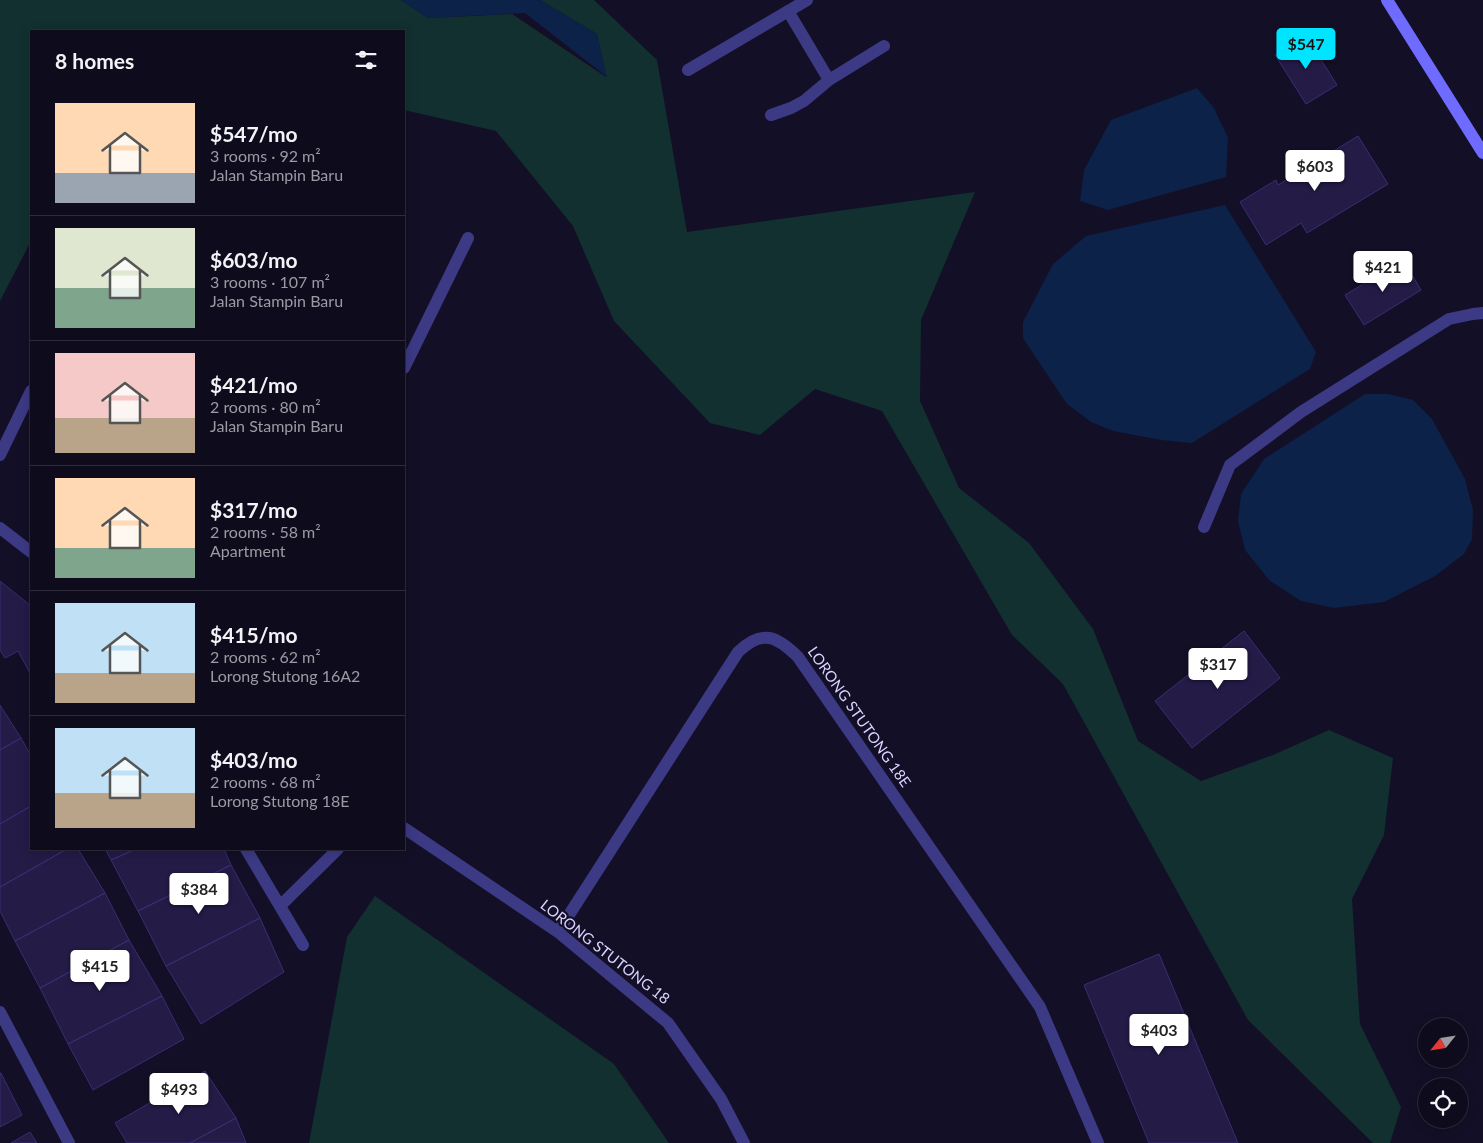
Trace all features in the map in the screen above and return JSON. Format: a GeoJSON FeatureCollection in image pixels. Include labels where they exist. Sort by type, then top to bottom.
{"type":"FeatureCollection","features":[{"type":"Feature","properties":{"kind":"street"},"geometry":{"type":"LineString","coordinates":[[688,70],[807,0]]}},
{"type":"Feature","properties":{"kind":"street"},"geometry":{"type":"LineString","coordinates":[[1387,0],[1483,153]]}},
{"type":"Feature","properties":{"kind":"street"},"geometry":{"type":"LineString","coordinates":[[788,11],[830,80]]}},
{"type":"Feature","properties":{"kind":"street"},"geometry":{"type":"LineString","coordinates":[[771,115],[804,101],[830,80],[884,46]]}},
{"type":"Feature","properties":{"kind":"street"},"geometry":{"type":"LineString","coordinates":[[405,366],[468,238]]}},
{"type":"Feature","properties":{"kind":"street"},"geometry":{"type":"LineString","coordinates":[[1204,526],[1230,465],[1301,412],[1449,319],[1483,313]]}},
{"type":"Feature","properties":{"kind":"street"},"geometry":{"type":"LineString","coordinates":[[0,455],[30,393]]}},
{"type":"Feature","properties":{"kind":"street"},"geometry":{"type":"LineString","coordinates":[[0,528],[30,551]]}},
{"type":"Feature","properties":{"kind":"street","name":"LORONG STUTONG 18E"},"geometry":{"type":"LineString","coordinates":[[558,932],[738,652],[754,639],[770,637],[784,643],[798,657],[1040,1007],[1098,1143]]}},
{"type":"Feature","properties":{"kind":"street","name":"LORONG STUTONG 18"},"geometry":{"type":"LineString","coordinates":[[405,829],[558,932],[668,1023],[721,1099],[744,1143]]}},
{"type":"Feature","properties":{"kind":"street"},"geometry":{"type":"LineString","coordinates":[[247,850],[304,945]]}},
{"type":"Feature","properties":{"kind":"street"},"geometry":{"type":"LineString","coordinates":[[280,906],[337,850]]}},
{"type":"Feature","properties":{"kind":"street"},"geometry":{"type":"LineString","coordinates":[[0,1012],[69,1143]]}},
{"type":"Feature","properties":{"kind":"green space"},"geometry":{"type":"Polygon","coordinates":[[[0,0],[401,0],[428,18],[512,14],[606,77],[597,34],[540,0],[594,0],[657,60],[687,232],[975,192],[921,320],[920,401],[959,488],[1029,543],[1093,629],[1138,741],[1201,781],[1273,755],[1329,730],[1393,758],[1384,835],[1352,899],[1360,1024],[1401,1107],[1390,1143],[1373,1143],[1248,1020],[1063,684],[1012,635],[882,411],[815,389],[760,435],[710,423],[614,321],[573,226],[496,131],[405,110],[405,30],[30,30],[30,243],[0,301],[0,0]]]}},
{"type":"Feature","properties":{"kind":"green space"},"geometry":{"type":"Polygon","coordinates":[[[375,896],[614,1064],[669,1143],[309,1143],[347,937],[375,896]]]}},
{"type":"Feature","properties":{"kind":"water"},"geometry":{"type":"Polygon","coordinates":[[[401,0],[540,0],[597,34],[607,77],[525,13],[428,18],[401,0]]]}},
{"type":"Feature","properties":{"kind":"water"},"geometry":{"type":"Polygon","coordinates":[[[1197,88],[1214,108],[1228,138],[1226,177],[1108,210],[1080,201],[1084,170],[1111,120],[1197,88]]]}},
{"type":"Feature","properties":{"kind":"water"},"geometry":{"type":"Polygon","coordinates":[[[1225,205],[1316,352],[1310,369],[1192,443],[1161,440],[1113,431],[1091,422],[1067,404],[1023,338],[1023,322],[1053,264],[1086,236],[1225,205]]]}},
{"type":"Feature","properties":{"kind":"water"},"geometry":{"type":"Polygon","coordinates":[[[1365,394],[1388,394],[1413,400],[1432,419],[1465,479],[1473,510],[1472,539],[1464,554],[1435,576],[1384,602],[1334,608],[1301,601],[1269,580],[1245,550],[1238,521],[1241,494],[1264,459],[1365,394]]]}},
{"type":"Feature","properties":{"kind":"building"},"geometry":{"type":"Polygon","coordinates":[[[1306,36],[1337,85],[1306,104],[1275,55],[1306,36]]]}},
{"type":"Feature","properties":{"kind":"building"},"geometry":{"type":"Polygon","coordinates":[[[1358,136],[1388,184],[1307,233],[1301,223],[1266,245],[1240,202],[1276,180],[1278,185],[1358,136]]]}},
{"type":"Feature","properties":{"kind":"building"},"geometry":{"type":"Polygon","coordinates":[[[1403,260],[1421,290],[1364,325],[1345,295],[1403,260]]]}},
{"type":"Feature","properties":{"kind":"building"},"geometry":{"type":"Polygon","coordinates":[[[0,581],[30,605],[30,673],[18,651],[5,658],[0,650],[0,581]]]}},
{"type":"Feature","properties":{"kind":"building"},"geometry":{"type":"Polygon","coordinates":[[[1244,631],[1280,678],[1192,748],[1155,701],[1244,631]]]}},
{"type":"Feature","properties":{"kind":"building"},"geometry":{"type":"Polygon","coordinates":[[[0,705],[21,738],[0,750],[0,705]]]}},
{"type":"Feature","properties":{"kind":"building"},"geometry":{"type":"Polygon","coordinates":[[[21,738],[30,754],[30,807],[0,824],[0,750],[21,738]]]}},
{"type":"Feature","properties":{"kind":"building"},"geometry":{"type":"Polygon","coordinates":[[[30,807],[30,850],[65,850],[0,887],[0,824],[30,807]]]}},
{"type":"Feature","properties":{"kind":"building"},"geometry":{"type":"Polygon","coordinates":[[[65,850],[79,850],[105,893],[15,941],[0,911],[0,887],[65,850]]]}},
{"type":"Feature","properties":{"kind":"building"},"geometry":{"type":"Polygon","coordinates":[[[106,850],[134,850],[111,860],[106,850]]]}},
{"type":"Feature","properties":{"kind":"building"},"geometry":{"type":"Polygon","coordinates":[[[134,850],[224,850],[231,865],[138,911],[111,860],[134,850]]]}},
{"type":"Feature","properties":{"kind":"building"},"geometry":{"type":"Polygon","coordinates":[[[231,865],[260,918],[166,966],[138,911],[231,865]]]}},
{"type":"Feature","properties":{"kind":"building"},"geometry":{"type":"Polygon","coordinates":[[[105,893],[129,940],[40,988],[15,941],[105,893]]]}},
{"type":"Feature","properties":{"kind":"building"},"geometry":{"type":"Polygon","coordinates":[[[260,918],[284,972],[201,1024],[166,966],[260,918]]]}},
{"type":"Feature","properties":{"kind":"building"},"geometry":{"type":"Polygon","coordinates":[[[129,940],[162,996],[68,1044],[40,988],[129,940]]]}},
{"type":"Feature","properties":{"kind":"building"},"geometry":{"type":"Polygon","coordinates":[[[1159,954],[1238,1143],[1149,1143],[1084,985],[1159,954]]]}},
{"type":"Feature","properties":{"kind":"building"},"geometry":{"type":"Polygon","coordinates":[[[162,996],[184,1039],[93,1090],[68,1044],[162,996]]]}},
{"type":"Feature","properties":{"kind":"building"},"geometry":{"type":"Polygon","coordinates":[[[205,1071],[236,1118],[190,1143],[127,1143],[115,1123],[205,1071]]]}},
{"type":"Feature","properties":{"kind":"building"},"geometry":{"type":"Polygon","coordinates":[[[0,1073],[22,1115],[0,1127],[0,1073]]]}},
{"type":"Feature","properties":{"kind":"building"},"geometry":{"type":"Polygon","coordinates":[[[236,1118],[246,1143],[190,1143],[236,1118]]]}},
{"type":"Feature","properties":{"kind":"building"},"geometry":{"type":"Polygon","coordinates":[[[30,1132],[37,1143],[11,1143],[30,1132]]]}}]}
